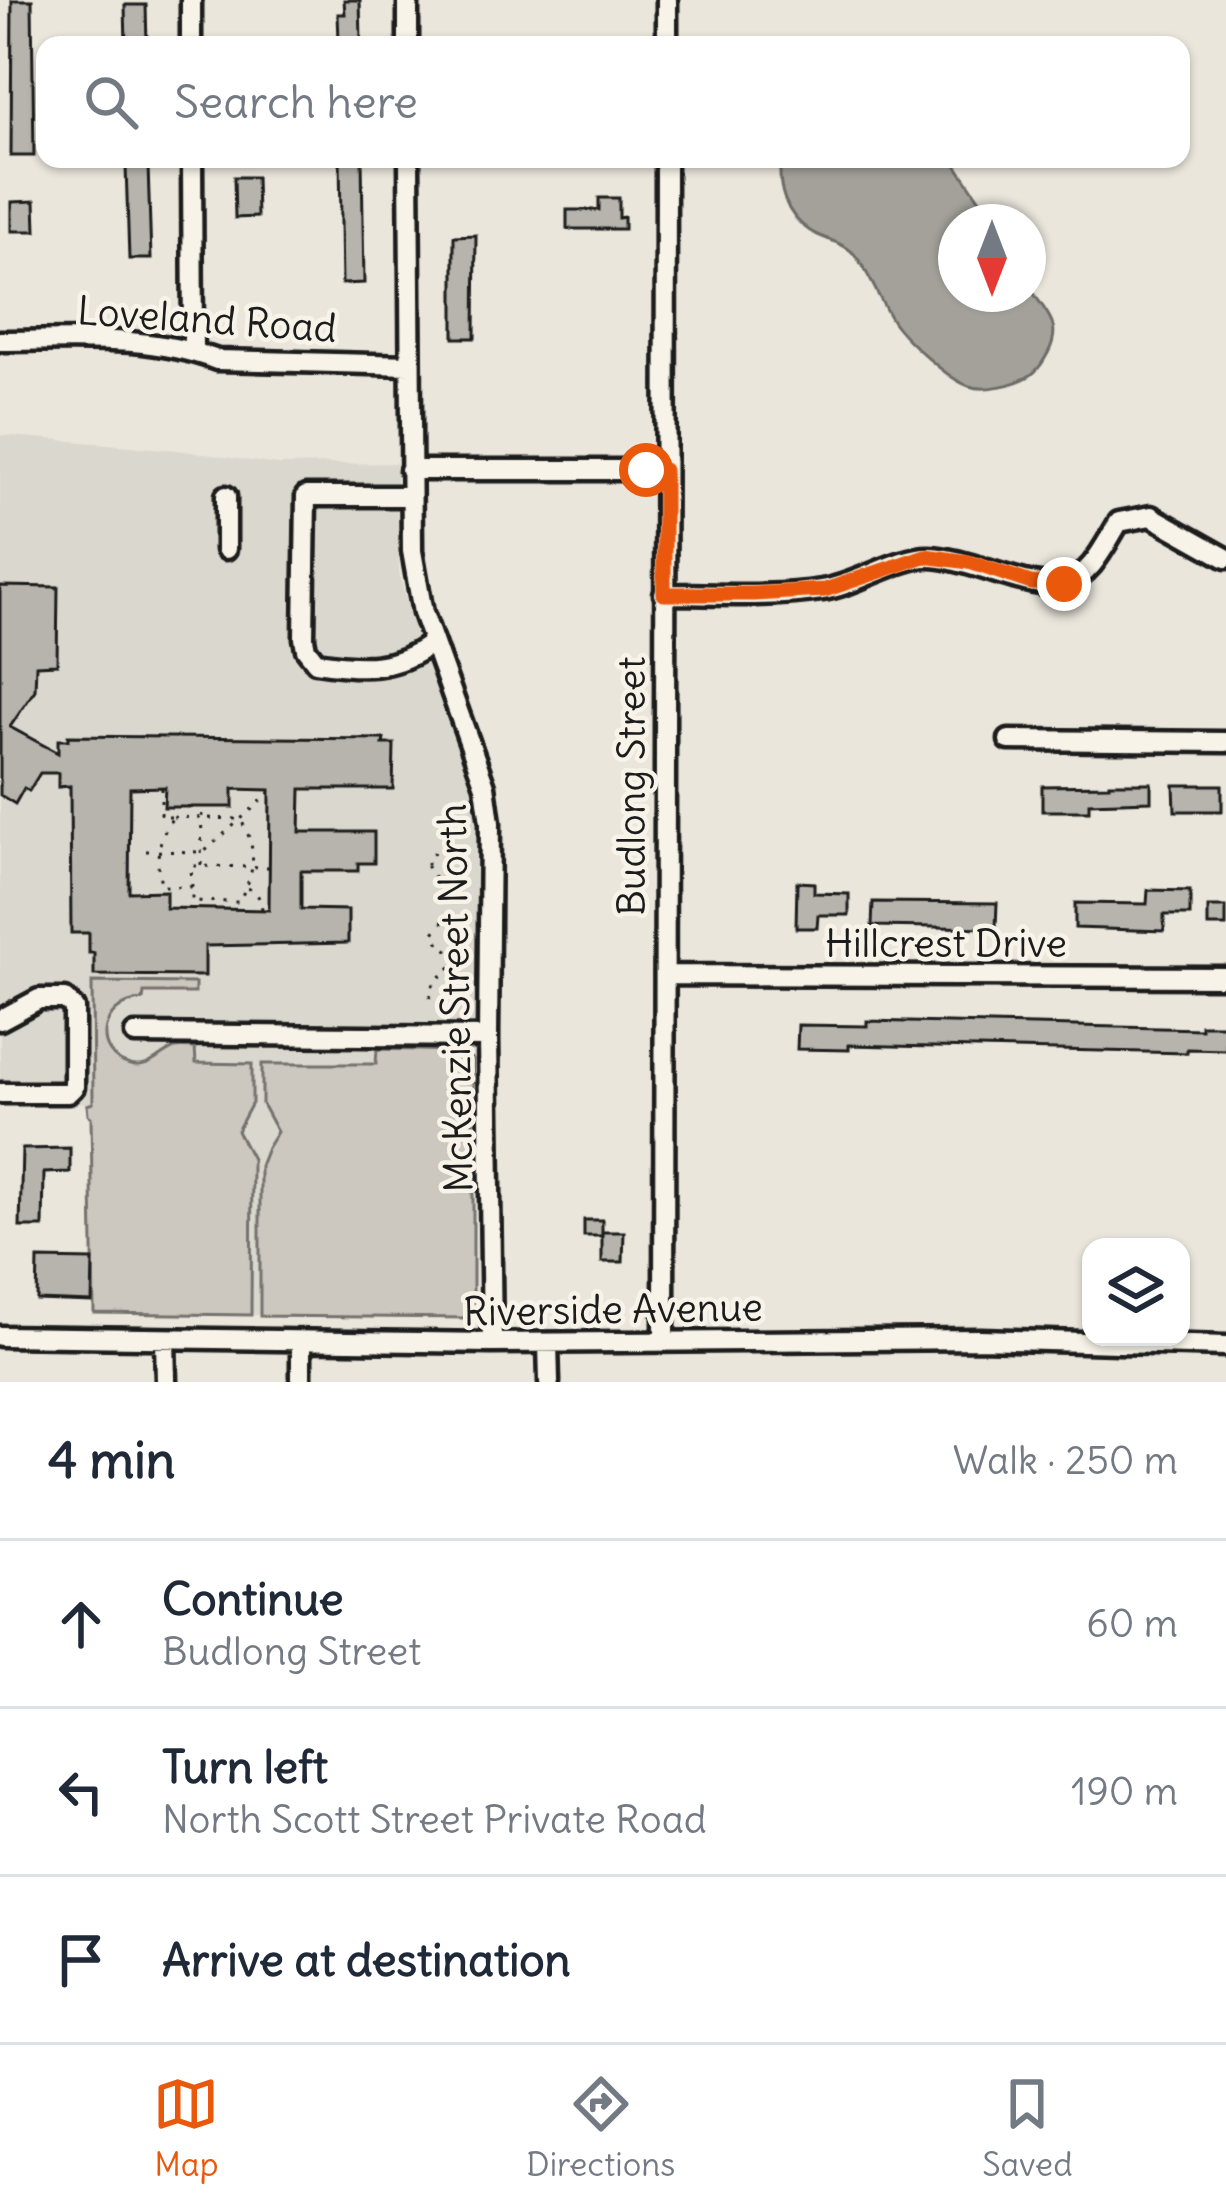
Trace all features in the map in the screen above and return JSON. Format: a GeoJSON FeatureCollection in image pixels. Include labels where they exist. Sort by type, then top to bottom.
{"type":"FeatureCollection","features":[{"type":"Feature","properties":{"kind":"street"},"geometry":{"type":"LineString","coordinates":[[191,0],[191,36]]}},
{"type":"Feature","properties":{"kind":"street"},"geometry":{"type":"LineString","coordinates":[[407,0],[408,36]]}},
{"type":"Feature","properties":{"kind":"street"},"geometry":{"type":"LineString","coordinates":[[667,0],[667,36]]}},
{"type":"Feature","properties":{"kind":"street"},"geometry":{"type":"LineString","coordinates":[[192,168],[194,351]]}},
{"type":"Feature","properties":{"kind":"street","name":"McKenzie Street North"},"geometry":{"type":"LineString","coordinates":[[409,168],[415,579],[432,643],[485,785],[490,823],[492,1343]]}},
{"type":"Feature","properties":{"kind":"street","name":"Budlong Street"},"geometry":{"type":"LineString","coordinates":[[664,1341],[666,168]]}},
{"type":"Feature","properties":{"kind":"street","name":"Loveland Road"},"geometry":{"type":"LineString","coordinates":[[0,340],[149,342],[217,360],[410,365]]}},
{"type":"Feature","properties":{"kind":"street"},"geometry":{"type":"LineString","coordinates":[[410,470],[664,470]]}},
{"type":"Feature","properties":{"kind":"street"},"geometry":{"type":"LineString","coordinates":[[226,496],[226,549]]}},
{"type":"Feature","properties":{"kind":"street"},"geometry":{"type":"LineString","coordinates":[[411,496],[306,496],[304,638],[316,662],[337,666],[403,662],[432,643]]}},
{"type":"Feature","properties":{"kind":"street"},"geometry":{"type":"LineString","coordinates":[[664,594],[825,590],[925,556],[969,562],[1031,583],[1064,584],[1089,568],[1119,522],[1151,516],[1226,558]]}},
{"type":"Feature","properties":{"kind":"street"},"geometry":{"type":"LineString","coordinates":[[1009,740],[1226,742]]}},
{"type":"Feature","properties":{"kind":"street","name":"Hillcrest Drive"},"geometry":{"type":"LineString","coordinates":[[665,975],[1226,977]]}},
{"type":"Feature","properties":{"kind":"street"},"geometry":{"type":"LineString","coordinates":[[0,1020],[39,998],[70,1002],[74,1008],[75,1084],[68,1093],[0,1093]]}},
{"type":"Feature","properties":{"kind":"street"},"geometry":{"type":"LineString","coordinates":[[135,1034],[488,1037]]}},
{"type":"Feature","properties":{"kind":"street","name":"Riverside Avenue"},"geometry":{"type":"LineString","coordinates":[[0,1336],[492,1343],[980,1339],[1226,1346]]}},
{"type":"Feature","properties":{"kind":"street"},"geometry":{"type":"LineString","coordinates":[[165,1339],[166,1382]]}},
{"type":"Feature","properties":{"kind":"street"},"geometry":{"type":"LineString","coordinates":[[301,1342],[301,1382]]}},
{"type":"Feature","properties":{"kind":"street"},"geometry":{"type":"LineString","coordinates":[[548,1343],[549,1382]]}},
{"type":"Feature","properties":{"kind":"path"},"geometry":{"type":"LineString","coordinates":[[161,788],[161,817],[240,818]]}},
{"type":"Feature","properties":{"kind":"path"},"geometry":{"type":"LineString","coordinates":[[146,851],[201,852],[270,793]]}},
{"type":"Feature","properties":{"kind":"path"},"geometry":{"type":"LineString","coordinates":[[201,866],[202,807]]}},
{"type":"Feature","properties":{"kind":"path"},"geometry":{"type":"LineString","coordinates":[[173,817],[158,851],[162,886],[192,887]]}},
{"type":"Feature","properties":{"kind":"path"},"geometry":{"type":"LineString","coordinates":[[191,852],[192,901],[238,902],[253,866],[251,842],[240,818]]}},
{"type":"Feature","properties":{"kind":"path"},"geometry":{"type":"LineString","coordinates":[[430,998],[434,983],[456,957],[434,933],[452,910],[439,889],[455,866],[450,854],[441,851],[432,854],[427,868],[441,880]]}},
{"type":"Feature","properties":{"kind":"path"},"geometry":{"type":"LineString","coordinates":[[191,866],[269,867]]}},
{"type":"Feature","properties":{"kind":"path"},"geometry":{"type":"LineString","coordinates":[[247,888],[256,892],[262,910]]}},
{"type":"Feature","properties":{"kind":"shaded area"},"geometry":{"type":"Polygon","coordinates":[[[781,168],[958,168],[983,204],[938,204],[938,312],[1046,311],[1053,341],[1039,368],[1018,381],[984,388],[960,382],[939,368],[893,322],[851,251],[801,224],[782,189],[781,168]]]}},
{"type":"Feature","properties":{"kind":"shaded area"},"geometry":{"type":"Polygon","coordinates":[[[0,435],[178,450],[278,465],[396,463],[399,572],[404,594],[476,800],[471,1318],[94,1313],[88,1103],[0,1103],[0,435]]]}},
{"type":"Feature","properties":{"kind":"shaded area"},"geometry":{"type":"Polygon","coordinates":[[[92,982],[195,983],[195,993],[144,993],[143,1000],[117,1010],[105,1030],[110,1051],[118,1059],[144,1065],[175,1048],[195,1048],[196,1063],[252,1064],[252,1103],[237,1131],[252,1159],[251,1315],[94,1313],[87,1105],[93,1103],[92,982]]]}},
{"type":"Feature","properties":{"kind":"shaded area"},"geometry":{"type":"Polygon","coordinates":[[[377,1049],[456,1051],[473,1060],[473,1315],[260,1316],[260,1166],[277,1132],[262,1104],[262,1064],[376,1064],[377,1049]]]}},
{"type":"Feature","properties":{"kind":"building"},"geometry":{"type":"Polygon","coordinates":[[[12,0],[32,0],[34,156],[11,156],[12,0]]]}},
{"type":"Feature","properties":{"kind":"building"},"geometry":{"type":"Polygon","coordinates":[[[344,0],[360,0],[361,36],[339,36],[338,14],[345,14],[344,0]]]}},
{"type":"Feature","properties":{"kind":"building"},"geometry":{"type":"Polygon","coordinates":[[[125,5],[146,5],[147,36],[126,36],[125,5]]]}},
{"type":"Feature","properties":{"kind":"building"},"geometry":{"type":"Polygon","coordinates":[[[126,168],[148,168],[151,259],[129,259],[126,168]]]}},
{"type":"Feature","properties":{"kind":"building"},"geometry":{"type":"Polygon","coordinates":[[[340,168],[362,168],[364,283],[342,284],[340,168]]]}},
{"type":"Feature","properties":{"kind":"building"},"geometry":{"type":"Polygon","coordinates":[[[234,177],[256,177],[257,217],[235,218],[234,177]]]}},
{"type":"Feature","properties":{"kind":"building"},"geometry":{"type":"Polygon","coordinates":[[[599,198],[619,198],[624,229],[567,229],[567,210],[599,210],[599,198]]]}},
{"type":"Feature","properties":{"kind":"building"},"geometry":{"type":"Polygon","coordinates":[[[35,201],[36,231],[12,231],[12,202],[35,201]]]}},
{"type":"Feature","properties":{"kind":"building"},"geometry":{"type":"Polygon","coordinates":[[[476,235],[475,338],[454,338],[454,236],[476,235]]]}},
{"type":"Feature","properties":{"kind":"building"},"geometry":{"type":"Polygon","coordinates":[[[0,586],[58,587],[57,664],[36,665],[35,690],[10,727],[58,753],[58,740],[68,740],[68,736],[384,739],[383,744],[394,744],[393,789],[301,789],[300,832],[374,832],[374,863],[358,863],[358,871],[301,871],[301,909],[348,910],[348,943],[205,946],[205,976],[94,975],[89,933],[71,933],[70,786],[58,787],[58,773],[40,773],[15,804],[0,795],[0,586]],[[165,787],[130,788],[129,892],[166,891],[166,908],[269,910],[270,790],[233,789],[233,807],[164,807],[165,787]]]}},
{"type":"Feature","properties":{"kind":"building"},"geometry":{"type":"Polygon","coordinates":[[[1151,783],[1151,801],[1089,803],[1089,811],[1042,811],[1042,786],[1151,783]]]}},
{"type":"Feature","properties":{"kind":"building"},"geometry":{"type":"Polygon","coordinates":[[[1174,785],[1222,785],[1222,811],[1175,811],[1174,785]]]}},
{"type":"Feature","properties":{"kind":"building"},"geometry":{"type":"Polygon","coordinates":[[[797,882],[814,883],[814,893],[849,894],[849,915],[818,915],[817,928],[796,928],[797,882]]]}},
{"type":"Feature","properties":{"kind":"building"},"geometry":{"type":"Polygon","coordinates":[[[1148,890],[1190,891],[1190,915],[1164,915],[1164,931],[1075,928],[1075,903],[1147,904],[1148,890]]]}},
{"type":"Feature","properties":{"kind":"building"},"geometry":{"type":"Polygon","coordinates":[[[873,902],[997,903],[996,928],[872,926],[873,902]]]}},
{"type":"Feature","properties":{"kind":"building"},"geometry":{"type":"Polygon","coordinates":[[[1208,907],[1226,907],[1226,926],[1208,926],[1208,907]]]}},
{"type":"Feature","properties":{"kind":"building"},"geometry":{"type":"Polygon","coordinates":[[[867,1021],[1201,1029],[1201,1025],[1226,1025],[1226,1050],[849,1045],[849,1050],[797,1049],[798,1025],[867,1026],[867,1021]]]}},
{"type":"Feature","properties":{"kind":"building"},"geometry":{"type":"Polygon","coordinates":[[[70,1148],[70,1172],[44,1173],[43,1227],[20,1227],[22,1149],[70,1148]]]}},
{"type":"Feature","properties":{"kind":"building"},"geometry":{"type":"Polygon","coordinates":[[[584,1220],[602,1220],[602,1236],[584,1236],[584,1220]]]}},
{"type":"Feature","properties":{"kind":"building"},"geometry":{"type":"Polygon","coordinates":[[[602,1232],[624,1232],[623,1262],[602,1262],[602,1232]]]}},
{"type":"Feature","properties":{"kind":"building"},"geometry":{"type":"Polygon","coordinates":[[[38,1259],[93,1260],[92,1302],[37,1300],[38,1259]]]}},
{"type":"Feature","properties":{"kind":"route"},"geometry":{"type":"LineString","coordinates":[[646,470],[664,470],[664,594],[825,590],[925,556],[969,562],[1031,583],[1064,584]]}}]}
